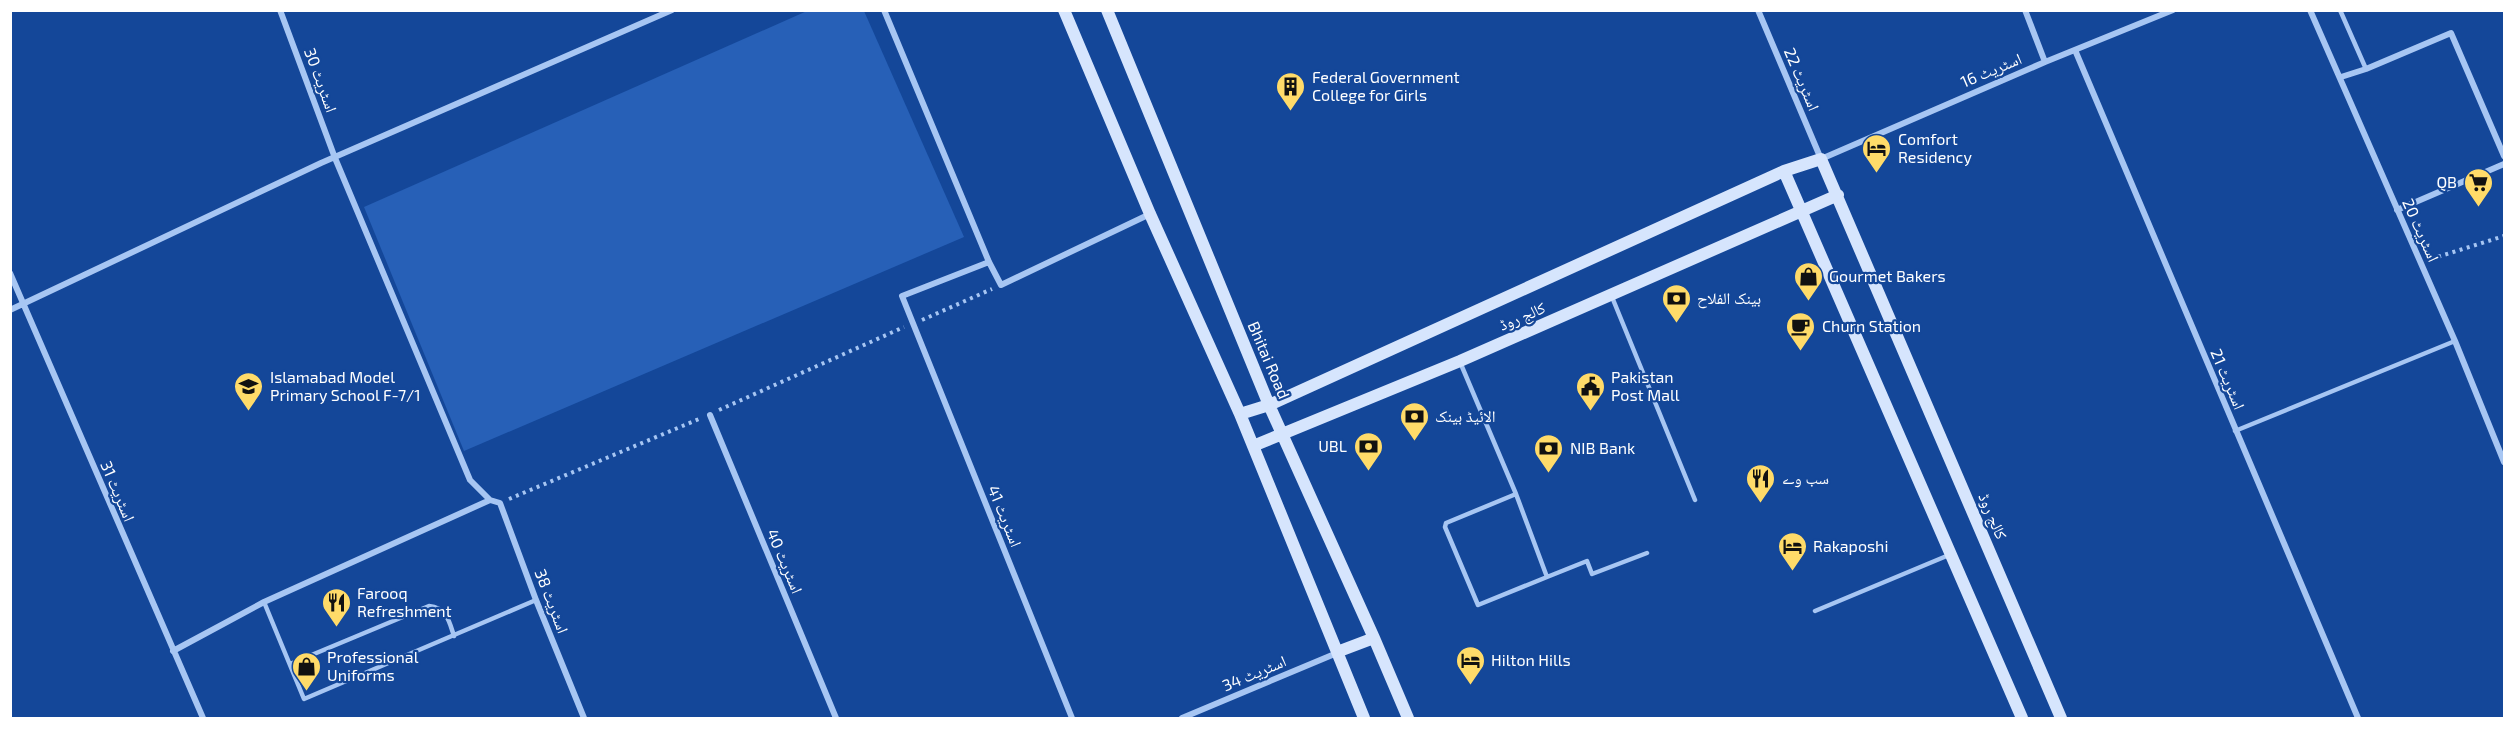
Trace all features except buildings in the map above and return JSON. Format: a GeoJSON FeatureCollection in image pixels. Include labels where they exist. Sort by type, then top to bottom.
{"type":"FeatureCollection","features":[{"type":"Feature","properties":{"kind":"street","name":"اسٹریٹ 30"},"geometry":{"type":"LineString","coordinates":[[280,10],[335,158],[470,480],[490,500]]}},
{"type":"Feature","properties":{"kind":"street"},"geometry":{"type":"LineString","coordinates":[[653,10],[656,18]]}},
{"type":"Feature","properties":{"kind":"street"},"geometry":{"type":"LineString","coordinates":[[10,310],[335,158],[672,10]]}},
{"type":"Feature","properties":{"kind":"street"},"geometry":{"type":"LineString","coordinates":[[884,10],[989,262],[1001,285],[1150,214]]}},
{"type":"Feature","properties":{"kind":"street"},"geometry":{"type":"LineString","coordinates":[[1064,10],[1150,214],[1240,414],[1364,718]]}},
{"type":"Feature","properties":{"kind":"street","name":"Bhitai Road"},"geometry":{"type":"LineString","coordinates":[[1107,10],[1269,405],[1408,718]]}},
{"type":"Feature","properties":{"kind":"street","name":"اسٹریٹ 22"},"geometry":{"type":"LineString","coordinates":[[1758,10],[1821,159]]}},
{"type":"Feature","properties":{"kind":"street"},"geometry":{"type":"LineString","coordinates":[[2025,10],[2045,62]]}},
{"type":"Feature","properties":{"kind":"street","name":"اسٹریٹ 16"},"geometry":{"type":"LineString","coordinates":[[1821,159],[2045,62],[2173,10]]}},
{"type":"Feature","properties":{"kind":"street","name":"اسٹریٹ 20"},"geometry":{"type":"LineString","coordinates":[[2310,10],[2421,261],[2505,462]]}},
{"type":"Feature","properties":{"kind":"street"},"geometry":{"type":"LineString","coordinates":[[2341,77],[2366,69],[2451,33],[2505,156]]}},
{"type":"Feature","properties":{"kind":"street","name":"اسٹریٹ 21"},"geometry":{"type":"LineString","coordinates":[[2075,50],[2358,718]]}},
{"type":"Feature","properties":{"kind":"street","name":"کالج روڈ"},"geometry":{"type":"LineString","coordinates":[[1240,414],[1269,405],[1784,171],[1821,159],[2061,718]]}},
{"type":"Feature","properties":{"kind":"street"},"geometry":{"type":"LineString","coordinates":[[2397,210],[2505,164]]}},
{"type":"Feature","properties":{"kind":"street"},"geometry":{"type":"LineString","coordinates":[[1784,171],[1949,555],[2022,718]]}},
{"type":"Feature","properties":{"kind":"street","name":"کالج روڈ"},"geometry":{"type":"LineString","coordinates":[[1253,446],[1460,362],[1838,195]]}},
{"type":"Feature","properties":{"kind":"street","name":"اسٹریٹ 41"},"geometry":{"type":"LineString","coordinates":[[989,262],[902,296],[1072,718]]}},
{"type":"Feature","properties":{"kind":"street","name":"اسٹریٹ 31"},"geometry":{"type":"LineString","coordinates":[[10,273],[203,718]]}},
{"type":"Feature","properties":{"kind":"street","name":"اسٹریٹ 40"},"geometry":{"type":"LineString","coordinates":[[710,415],[836,718]]}},
{"type":"Feature","properties":{"kind":"street"},"geometry":{"type":"LineString","coordinates":[[173,651],[264,602],[490,500],[500,503]]}},
{"type":"Feature","properties":{"kind":"street","name":"اسٹریٹ 38"},"geometry":{"type":"LineString","coordinates":[[500,503],[584,718]]}},
{"type":"Feature","properties":{"kind":"street"},"geometry":{"type":"LineString","coordinates":[[1337,652],[1374,638]]}},
{"type":"Feature","properties":{"kind":"street","name":"اسٹریٹ 34"},"geometry":{"type":"LineString","coordinates":[[1182,718],[1337,652]]}},
{"type":"Feature","properties":{"kind":"lane"},"geometry":{"type":"LineString","coordinates":[[2340,10],[2366,69]]}},
{"type":"Feature","properties":{"kind":"lane"},"geometry":{"type":"LineString","coordinates":[[1611,296],[1695,500]]}},
{"type":"Feature","properties":{"kind":"lane"},"geometry":{"type":"LineString","coordinates":[[2235,431],[2455,341]]}},
{"type":"Feature","properties":{"kind":"lane"},"geometry":{"type":"LineString","coordinates":[[1460,362],[1516,494],[1547,577]]}},
{"type":"Feature","properties":{"kind":"lane"},"geometry":{"type":"LineString","coordinates":[[1516,494],[1446,523],[1445,526],[1478,605],[1587,561],[1592,574],[1647,553]]}},
{"type":"Feature","properties":{"kind":"lane"},"geometry":{"type":"LineString","coordinates":[[1815,611],[1949,555]]}},
{"type":"Feature","properties":{"kind":"lane"},"geometry":{"type":"LineString","coordinates":[[264,602],[304,699],[536,600]]}},
{"type":"Feature","properties":{"kind":"lane"},"geometry":{"type":"LineString","coordinates":[[290,664],[429,606],[439,607],[446,613],[454,636]]}},
{"type":"Feature","properties":{"kind":"path"},"geometry":{"type":"LineString","coordinates":[[2421,261],[2505,236]]}},
{"type":"Feature","properties":{"kind":"path"},"geometry":{"type":"LineString","coordinates":[[500,503],[710,415],[1001,285]]}},
{"type":"Feature","properties":{"kind":"shaded area"},"geometry":{"type":"Polygon","coordinates":[[[807,11],[864,11],[964,237],[464,451],[364,207],[807,11]]]}},
{"type":"Feature","properties":{"kind":"place","name":"Federal Government College for Girls"},"geometry":{"type":"Point","coordinates":[1291,112]}},
{"type":"Feature","properties":{"kind":"place","name":"Comfort Residency"},"geometry":{"type":"Point","coordinates":[1877,174]}},
{"type":"Feature","properties":{"kind":"place","name":"QB"},"geometry":{"type":"Point","coordinates":[2478,208]}},
{"type":"Feature","properties":{"kind":"place","name":"Gourmet Bakers"},"geometry":{"type":"Point","coordinates":[1808,302]}},
{"type":"Feature","properties":{"kind":"place","name":"بینک الفلاح"},"geometry":{"type":"Point","coordinates":[1676,324]}},
{"type":"Feature","properties":{"kind":"place","name":"Churn Station"},"geometry":{"type":"Point","coordinates":[1801,352]}},
{"type":"Feature","properties":{"kind":"place","name":"Islamabad Model Primary School F-7/1"},"geometry":{"type":"Point","coordinates":[249,412]}},
{"type":"Feature","properties":{"kind":"place","name":"Pakistan Post Mall"},"geometry":{"type":"Point","coordinates":[1590,412]}},
{"type":"Feature","properties":{"kind":"place","name":"الائیڈ بینک"},"geometry":{"type":"Point","coordinates":[1414,442]}},
{"type":"Feature","properties":{"kind":"place","name":"UBL"},"geometry":{"type":"Point","coordinates":[1368,472]}},
{"type":"Feature","properties":{"kind":"place","name":"NIB Bank"},"geometry":{"type":"Point","coordinates":[1549,474]}},
{"type":"Feature","properties":{"kind":"place","name":"سب وے"},"geometry":{"type":"Point","coordinates":[1761,504]}},
{"type":"Feature","properties":{"kind":"place","name":"Rakaposhi"},"geometry":{"type":"Point","coordinates":[1792,572]}},
{"type":"Feature","properties":{"kind":"place","name":"Farooq Refreshment"},"geometry":{"type":"Point","coordinates":[336,628]}},
{"type":"Feature","properties":{"kind":"place","name":"Hilton Hills"},"geometry":{"type":"Point","coordinates":[1470,686]}},
{"type":"Feature","properties":{"kind":"place","name":"Professional Uniforms"},"geometry":{"type":"Point","coordinates":[306,692]}}]}
